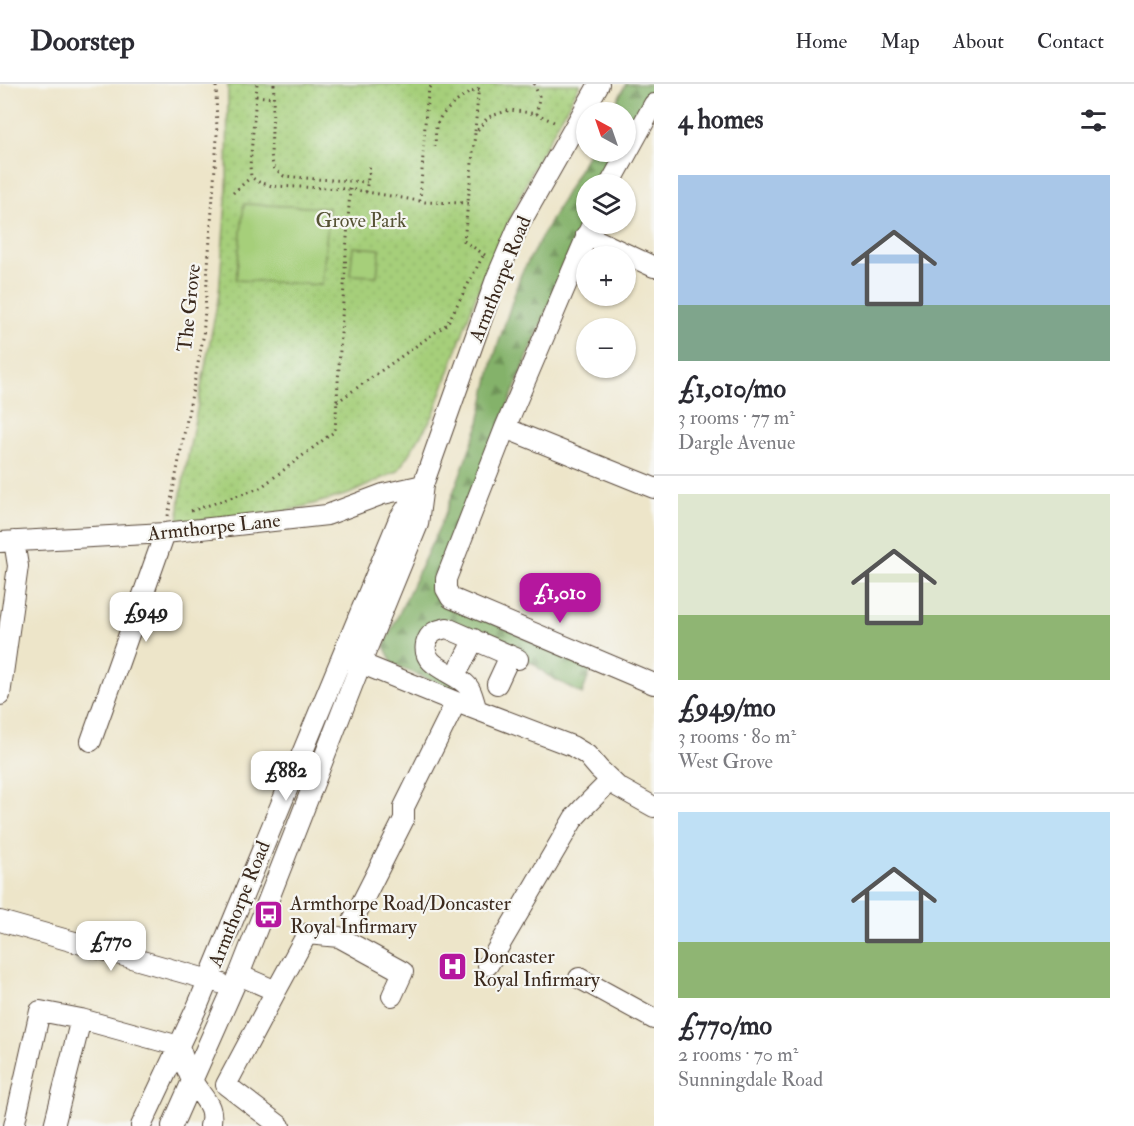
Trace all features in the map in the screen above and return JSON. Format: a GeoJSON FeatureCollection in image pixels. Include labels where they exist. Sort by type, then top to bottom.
{"type":"FeatureCollection","features":[{"type":"Feature","properties":{"kind":"street","name":"Armthorpe Road"},"geometry":{"type":"LineString","coordinates":[[172,1126],[236,981],[418,524],[423,485],[495,279],[519,225],[599,84]]}},
{"type":"Feature","properties":{"kind":"street"},"geometry":{"type":"LineString","coordinates":[[616,174],[654,104]]}},
{"type":"Feature","properties":{"kind":"street"},"geometry":{"type":"LineString","coordinates":[[587,234],[446,579],[446,590],[451,598],[654,684]]}},
{"type":"Feature","properties":{"kind":"street"},"geometry":{"type":"LineString","coordinates":[[598,234],[654,267]]}},
{"type":"Feature","properties":{"kind":"street"},"geometry":{"type":"LineString","coordinates":[[506,428],[654,488]]}},
{"type":"Feature","properties":{"kind":"street","name":"Armthorpe Lane"},"geometry":{"type":"LineString","coordinates":[[7,541],[165,533],[327,515],[383,494],[423,485]]}},
{"type":"Feature","properties":{"kind":"street","name":"Armthorpe Road"},"geometry":{"type":"LineString","coordinates":[[141,1126],[198,1005],[399,519],[423,485]]}},
{"type":"Feature","properties":{"kind":"street"},"geometry":{"type":"LineString","coordinates":[[91,741],[165,533]]}},
{"type":"Feature","properties":{"kind":"street"},"geometry":{"type":"LineString","coordinates":[[0,695],[18,566],[7,541]]}},
{"type":"Feature","properties":{"kind":"street"},"geometry":{"type":"LineString","coordinates":[[477,710],[470,689],[463,681],[433,663],[428,656],[426,650],[428,638],[437,630],[447,628],[514,657],[497,684]]}},
{"type":"Feature","properties":{"kind":"street"},"geometry":{"type":"LineString","coordinates":[[461,665],[474,639]]}},
{"type":"Feature","properties":{"kind":"street"},"geometry":{"type":"LineString","coordinates":[[342,656],[572,746],[586,754],[618,787],[654,807]]}},
{"type":"Feature","properties":{"kind":"street"},"geometry":{"type":"LineString","coordinates":[[354,918],[404,819],[404,807],[456,702]]}},
{"type":"Feature","properties":{"kind":"street"},"geometry":{"type":"LineString","coordinates":[[488,965],[574,818],[610,780]]}},
{"type":"Feature","properties":{"kind":"street"},"geometry":{"type":"LineString","coordinates":[[0,921],[208,980],[236,981],[276,991]]}},
{"type":"Feature","properties":{"kind":"street"},"geometry":{"type":"LineString","coordinates":[[280,1126],[226,1085],[307,934],[339,938],[403,972],[392,996]]}},
{"type":"Feature","properties":{"kind":"street"},"geometry":{"type":"LineString","coordinates":[[579,978],[654,1019]]}},
{"type":"Feature","properties":{"kind":"street"},"geometry":{"type":"LineString","coordinates":[[14,1126],[40,1011],[81,1019],[179,1046],[193,1082],[211,1110],[210,1126]]}},
{"type":"Feature","properties":{"kind":"street"},"geometry":{"type":"LineString","coordinates":[[54,1126],[81,1019]]}},
{"type":"Feature","properties":{"kind":"path","name":"The Grove"},"geometry":{"type":"LineString","coordinates":[[165,533],[203,338],[217,138],[216,84]]}},
{"type":"Feature","properties":{"kind":"path"},"geometry":{"type":"LineString","coordinates":[[257,84],[250,166],[252,177],[259,182],[272,186],[350,189],[420,201],[468,203]]}},
{"type":"Feature","properties":{"kind":"path"},"geometry":{"type":"LineString","coordinates":[[274,84],[271,154],[273,167],[284,176],[367,182]]}},
{"type":"Feature","properties":{"kind":"path"},"geometry":{"type":"LineString","coordinates":[[420,201],[426,110],[429,89],[433,84]]}},
{"type":"Feature","properties":{"kind":"path"},"geometry":{"type":"LineString","coordinates":[[479,84],[464,241],[484,254],[503,262]]}},
{"type":"Feature","properties":{"kind":"path"},"geometry":{"type":"LineString","coordinates":[[534,84],[539,96],[537,114]]}},
{"type":"Feature","properties":{"kind":"path"},"geometry":{"type":"LineString","coordinates":[[435,147],[436,126],[441,116],[470,92],[479,91]]}},
{"type":"Feature","properties":{"kind":"path"},"geometry":{"type":"LineString","coordinates":[[256,96],[274,98]]}},
{"type":"Feature","properties":{"kind":"path"},"geometry":{"type":"LineString","coordinates":[[475,133],[488,117],[510,110],[537,114],[556,123]]}},
{"type":"Feature","properties":{"kind":"path"},"geometry":{"type":"LineString","coordinates":[[366,192],[370,164]]}},
{"type":"Feature","properties":{"kind":"path"},"geometry":{"type":"LineString","coordinates":[[233,193],[252,177]]}},
{"type":"Feature","properties":{"kind":"path"},"geometry":{"type":"LineString","coordinates":[[189,511],[260,488],[335,431],[350,189]]}},
{"type":"Feature","properties":{"kind":"path"},"geometry":{"type":"LineString","coordinates":[[337,402],[447,324],[484,254]]}},
{"type":"Feature","properties":{"kind":"green space","name":"Grove Park"},"geometry":{"type":"Polygon","coordinates":[[[228,84],[580,84],[532,170],[477,293],[433,416],[398,471],[349,494],[280,513],[178,523],[180,498],[219,294],[227,186],[228,84]]]}},
{"type":"Feature","properties":{"kind":"green space"},"geometry":{"type":"Polygon","coordinates":[[[626,84],[654,84],[636,121],[636,102],[616,102],[626,84]]]}},
{"type":"Feature","properties":{"kind":"green space"},"geometry":{"type":"Polygon","coordinates":[[[583,162],[613,162],[607,174],[577,174],[583,162]]]}},
{"type":"Feature","properties":{"kind":"green space"},"geometry":{"type":"Polygon","coordinates":[[[576,175],[576,234],[578,234],[440,566],[436,593],[450,604],[592,667],[582,694],[547,675],[533,663],[518,659],[452,625],[426,644],[461,692],[393,664],[384,646],[444,517],[478,427],[493,360],[521,274],[576,175]]]}},
{"type":"Feature","properties":{"kind":"green space"},"geometry":{"type":"Polygon","coordinates":[[[244,204],[329,208],[322,285],[236,280],[244,204]]]}},
{"type":"Feature","properties":{"kind":"green space"},"geometry":{"type":"Polygon","coordinates":[[[353,247],[380,249],[377,276],[350,275],[353,247]]]}},
{"type":"Feature","properties":{"kind":"place","name":"Armthorpe Road/Doncaster Royal Infirmary"},"geometry":{"type":"Point","coordinates":[269,914]}},
{"type":"Feature","properties":{"kind":"place","name":"Doncaster Royal Infirmary"},"geometry":{"type":"Point","coordinates":[452,967]}}]}
